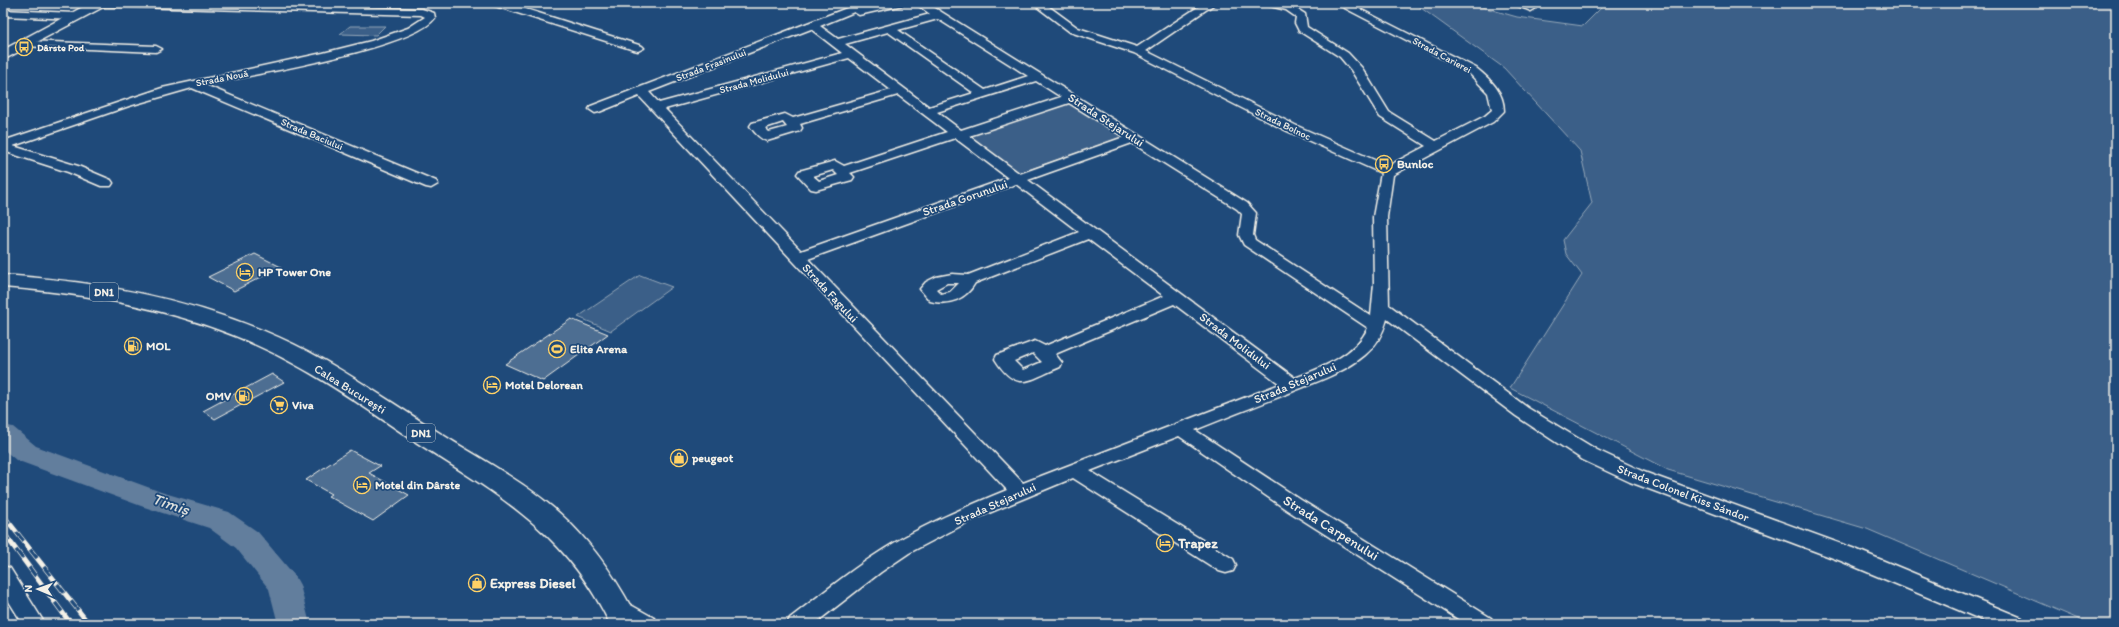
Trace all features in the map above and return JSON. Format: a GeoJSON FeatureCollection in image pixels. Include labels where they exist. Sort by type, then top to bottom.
{"type":"FeatureCollection","features":[{"type":"Feature","properties":{"kind":"highway","name":"Calea București"},"geometry":{"type":"LineString","coordinates":[[3,281],[80,288],[150,302],[210,320],[283,348],[349,387],[527,503],[572,542],[600,579],[620,615]]}},
{"type":"Feature","properties":{"kind":"main road"},"geometry":{"type":"LineString","coordinates":[[3,56],[100,3]]}},
{"type":"Feature","properties":{"kind":"street"},"geometry":{"type":"LineString","coordinates":[[100,3],[422,12],[432,3]]}},
{"type":"Feature","properties":{"kind":"street"},"geometry":{"type":"LineString","coordinates":[[496,3],[638,48]]}},
{"type":"Feature","properties":{"kind":"street","name":"Strada Frasinului"},"geometry":{"type":"LineString","coordinates":[[595,109],[869,3]]}},
{"type":"Feature","properties":{"kind":"street","name":"Strada Frasinului"},"geometry":{"type":"LineString","coordinates":[[827,19],[899,3]]}},
{"type":"Feature","properties":{"kind":"street","name":"Strada Stejarului"},"geometry":{"type":"LineString","coordinates":[[798,624],[874,566],[902,548],[965,515],[1074,470],[1293,385],[1337,366],[1352,357],[1371,339],[1377,327],[1249,242],[1246,235],[1249,216],[1247,210],[920,3]]}},
{"type":"Feature","properties":{"kind":"street","name":"Strada Bolnoc"},"geometry":{"type":"LineString","coordinates":[[1037,3],[1074,30],[1138,51],[1291,128],[1360,160],[1389,171]]}},
{"type":"Feature","properties":{"kind":"street"},"geometry":{"type":"LineString","coordinates":[[1138,51],[1211,3]]}},
{"type":"Feature","properties":{"kind":"street"},"geometry":{"type":"LineString","coordinates":[[1270,3],[1297,11],[1301,16],[1300,23],[1304,29],[1344,55],[1356,68],[1384,114],[1436,147]]}},
{"type":"Feature","properties":{"kind":"street","name":"Strada Carierei"},"geometry":{"type":"LineString","coordinates":[[1340,3],[1472,70],[1497,96],[1499,106],[1497,114],[1389,171]]}},
{"type":"Feature","properties":{"kind":"street"},"geometry":{"type":"LineString","coordinates":[[1516,3],[1531,8]]}},
{"type":"Feature","properties":{"kind":"street","name":"Strada Nouă"},"geometry":{"type":"LineString","coordinates":[[3,146],[192,84],[323,58],[395,37],[426,23],[430,18],[430,15],[422,12]]}},
{"type":"Feature","properties":{"kind":"street"},"geometry":{"type":"LineString","coordinates":[[3,13],[75,16]]}},
{"type":"Feature","properties":{"kind":"street"},"geometry":{"type":"LineString","coordinates":[[837,43],[939,15]]}},
{"type":"Feature","properties":{"kind":"street","name":"Strada Molidului"},"geometry":{"type":"LineString","coordinates":[[812,25],[1293,385]]}},
{"type":"Feature","properties":{"kind":"street"},"geometry":{"type":"LineString","coordinates":[[890,29],[984,94]]}},
{"type":"Feature","properties":{"kind":"street"},"geometry":{"type":"LineString","coordinates":[[25,44],[156,49]]}},
{"type":"Feature","properties":{"kind":"street","name":"Strada Molidului"},"geometry":{"type":"LineString","coordinates":[[657,107],[852,54]]}},
{"type":"Feature","properties":{"kind":"street"},"geometry":{"type":"LineString","coordinates":[[928,111],[1038,77]]}},
{"type":"Feature","properties":{"kind":"street","name":"Strada Baciului"},"geometry":{"type":"LineString","coordinates":[[192,84],[431,184]]}},
{"type":"Feature","properties":{"kind":"street"},"geometry":{"type":"LineString","coordinates":[[791,123],[900,90]]}},
{"type":"Feature","properties":{"kind":"street","name":"Strada Fagului"},"geometry":{"type":"LineString","coordinates":[[642,92],[797,258],[1020,492]]}},
{"type":"Feature","properties":{"kind":"street"},"geometry":{"type":"LineString","coordinates":[[842,171],[1071,98]]}},
{"type":"Feature","properties":{"kind":"street","name":"Strada Gorunului"},"geometry":{"type":"LineString","coordinates":[[797,258],[1133,138]]}},
{"type":"Feature","properties":{"kind":"street"},"geometry":{"type":"LineString","coordinates":[[3,146],[73,169],[106,183]]}},
{"type":"Feature","properties":{"kind":"street"},"geometry":{"type":"LineString","coordinates":[[1377,327],[1381,307],[1380,222],[1386,175],[1389,171]]}},
{"type":"Feature","properties":{"kind":"street"},"geometry":{"type":"LineString","coordinates":[[969,280],[1090,233]]}},
{"type":"Feature","properties":{"kind":"street"},"geometry":{"type":"LineString","coordinates":[[1043,353],[1176,297]]}},
{"type":"Feature","properties":{"kind":"street","name":"Strada Colonel Kiss Sándor"},"geometry":{"type":"LineString","coordinates":[[1381,307],[1522,412],[1590,455],[1637,477],[1848,555],[2014,624]]}},
{"type":"Feature","properties":{"kind":"street","name":"Strada Carpenului"},"geometry":{"type":"LineString","coordinates":[[1180,428],[1294,505],[1483,624]]}},
{"type":"Feature","properties":{"kind":"street"},"geometry":{"type":"LineString","coordinates":[[1074,470],[1226,565]]}},
{"type":"Feature","properties":{"kind":"street"},"geometry":{"type":"LineString","coordinates":[[3,574],[34,624]]}},
{"type":"Feature","properties":{"kind":"street"},"geometry":{"type":"LineString","coordinates":[[620,615],[646,624]]}},
{"type":"Feature","properties":{"kind":"shaded area"},"geometry":{"type":"Polygon","coordinates":[[[1417,3],[1468,3],[1517,17],[1583,26],[1603,6],[1600,3],[2116,3],[2116,624],[2090,624],[1867,529],[1668,470],[1510,388],[1582,275],[1566,254],[1563,240],[1592,203],[1580,151],[1504,68],[1421,8],[1417,3]]]}},
{"type":"Feature","properties":{"kind":"shaded area"},"geometry":{"type":"Polygon","coordinates":[[[350,26],[385,26],[376,35],[340,34],[350,26]]]}},
{"type":"Feature","properties":{"kind":"shaded area"},"geometry":{"type":"Polygon","coordinates":[[[1069,103],[1122,137],[1020,173],[969,136],[1069,103]]]}},
{"type":"Feature","properties":{"kind":"shaded area"},"geometry":{"type":"Polygon","coordinates":[[[640,275],[672,287],[611,331],[578,317],[640,275]]]}},
{"type":"Feature","properties":{"kind":"building","name":"HP Tower One"},"geometry":{"type":"Polygon","coordinates":[[[255,254],[281,267],[234,291],[208,277],[255,254]]]}},
{"type":"Feature","properties":{"kind":"building","name":"Elite Arena"},"geometry":{"type":"Polygon","coordinates":[[[571,319],[608,334],[543,381],[505,364],[571,319]]]}},
{"type":"Feature","properties":{"kind":"building","name":"OMV"},"geometry":{"type":"Polygon","coordinates":[[[272,374],[284,382],[215,419],[203,411],[272,374]]]}},
{"type":"Feature","properties":{"kind":"building","name":"Motel din Dârste"},"geometry":{"type":"Polygon","coordinates":[[[350,450],[380,466],[369,473],[409,495],[373,521],[328,496],[331,494],[306,480],[350,450]]]}},
{"type":"Feature","properties":{"kind":"waterway","name":"Timiș"},"geometry":{"type":"LineString","coordinates":[[3,434],[26,453],[151,499],[219,520],[247,540],[284,585],[294,624]]}},
{"type":"Feature","properties":{"kind":"railway"},"geometry":{"type":"LineString","coordinates":[[3,515],[89,624]]}},
{"type":"Feature","properties":{"kind":"railway"},"geometry":{"type":"LineString","coordinates":[[3,532],[71,624]]}},
{"type":"Feature","properties":{"kind":"place","name":"Dârste Pod"},"geometry":{"type":"Point","coordinates":[24,47]}},
{"type":"Feature","properties":{"kind":"place","name":"Bunloc"},"geometry":{"type":"Point","coordinates":[1384,164]}},
{"type":"Feature","properties":{"kind":"place","name":"HP Tower One"},"geometry":{"type":"Point","coordinates":[245,272]}},
{"type":"Feature","properties":{"kind":"place","name":"MOL"},"geometry":{"type":"Point","coordinates":[133,346]}},
{"type":"Feature","properties":{"kind":"place","name":"Elite Arena"},"geometry":{"type":"Point","coordinates":[557,349]}},
{"type":"Feature","properties":{"kind":"place","name":"Motel Delorean"},"geometry":{"type":"Point","coordinates":[492,385]}},
{"type":"Feature","properties":{"kind":"place","name":"OMV"},"geometry":{"type":"Point","coordinates":[244,396]}},
{"type":"Feature","properties":{"kind":"place","name":"Viva"},"geometry":{"type":"Point","coordinates":[279,405]}},
{"type":"Feature","properties":{"kind":"place","name":"peugeot"},"geometry":{"type":"Point","coordinates":[679,458]}},
{"type":"Feature","properties":{"kind":"place","name":"Motel din Dârste"},"geometry":{"type":"Point","coordinates":[362,485]}},
{"type":"Feature","properties":{"kind":"place","name":"Trapez"},"geometry":{"type":"Point","coordinates":[1165,543]}},
{"type":"Feature","properties":{"kind":"place","name":"Express Diesel"},"geometry":{"type":"Point","coordinates":[477,583]}}]}
